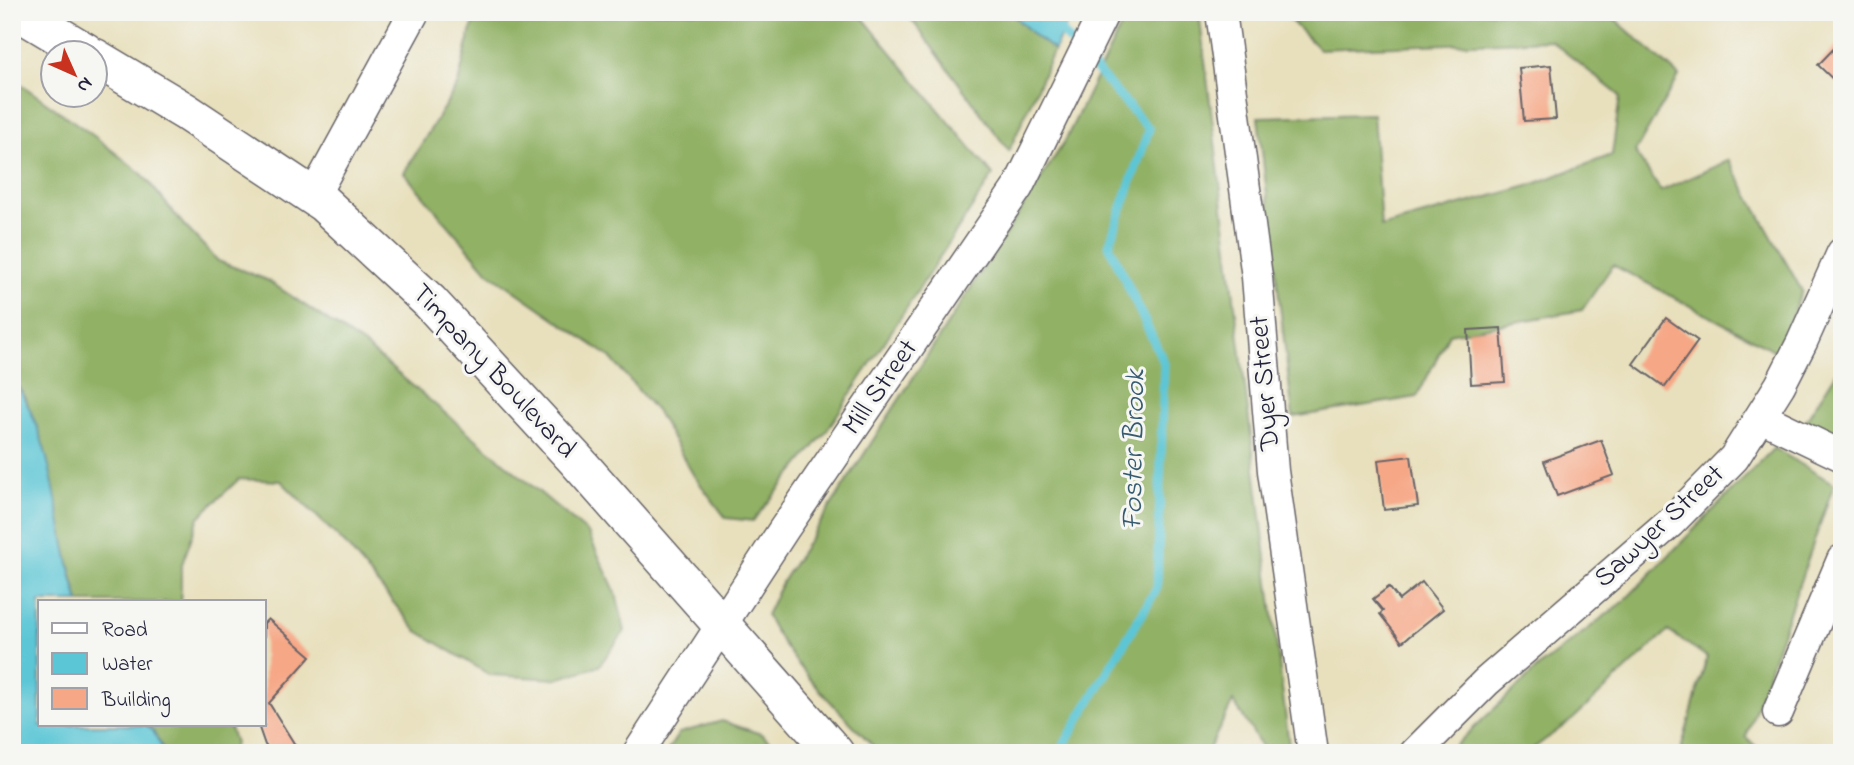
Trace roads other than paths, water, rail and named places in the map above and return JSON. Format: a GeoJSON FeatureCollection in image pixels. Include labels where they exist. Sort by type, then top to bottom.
{"type":"FeatureCollection","features":[{"type":"Feature","properties":{"kind":"main road"},"geometry":{"type":"LineString","coordinates":[[19,12],[63,38]]}},
{"type":"Feature","properties":{"kind":"main road","name":"Timpany Boulevard"},"geometry":{"type":"LineString","coordinates":[[108,65],[186,112],[313,197],[430,302],[578,461],[835,753]]}},
{"type":"Feature","properties":{"kind":"street"},"geometry":{"type":"LineString","coordinates":[[313,197],[414,12]]}},
{"type":"Feature","properties":{"kind":"street","name":"Dyer Street"},"geometry":{"type":"LineString","coordinates":[[1222,12],[1257,277],[1273,471],[1313,753]]}},
{"type":"Feature","properties":{"kind":"street","name":"Mill Street"},"geometry":{"type":"LineString","coordinates":[[638,753],[721,623],[1018,187],[1071,84],[1102,15]]}},
{"type":"Feature","properties":{"kind":"street","name":"Sawyer Street"},"geometry":{"type":"LineString","coordinates":[[1415,753],[1486,682],[1701,494],[1734,458],[1761,417],[1802,342],[1842,253]]}},
{"type":"Feature","properties":{"kind":"street"},"geometry":{"type":"LineString","coordinates":[[1761,417],[1842,456]]}},
{"type":"Feature","properties":{"kind":"street"},"geometry":{"type":"LineString","coordinates":[[1778,712],[1842,560]]}},
{"type":"Feature","properties":{"kind":"water"},"geometry":{"type":"Polygon","coordinates":[[[1010,12],[1072,12],[1054,50],[1010,12]]]}},
{"type":"Feature","properties":{"kind":"water"},"geometry":{"type":"Polygon","coordinates":[[[12,378],[27,404],[47,458],[78,600],[38,600],[38,726],[147,726],[153,731],[165,753],[12,753],[12,378]]]}},
{"type":"Feature","properties":{"kind":"waterway","name":"Foster Brook"},"geometry":{"type":"LineString","coordinates":[[1044,12],[1149,129],[1109,245],[1164,363],[1157,588],[1059,753]]}}]}
